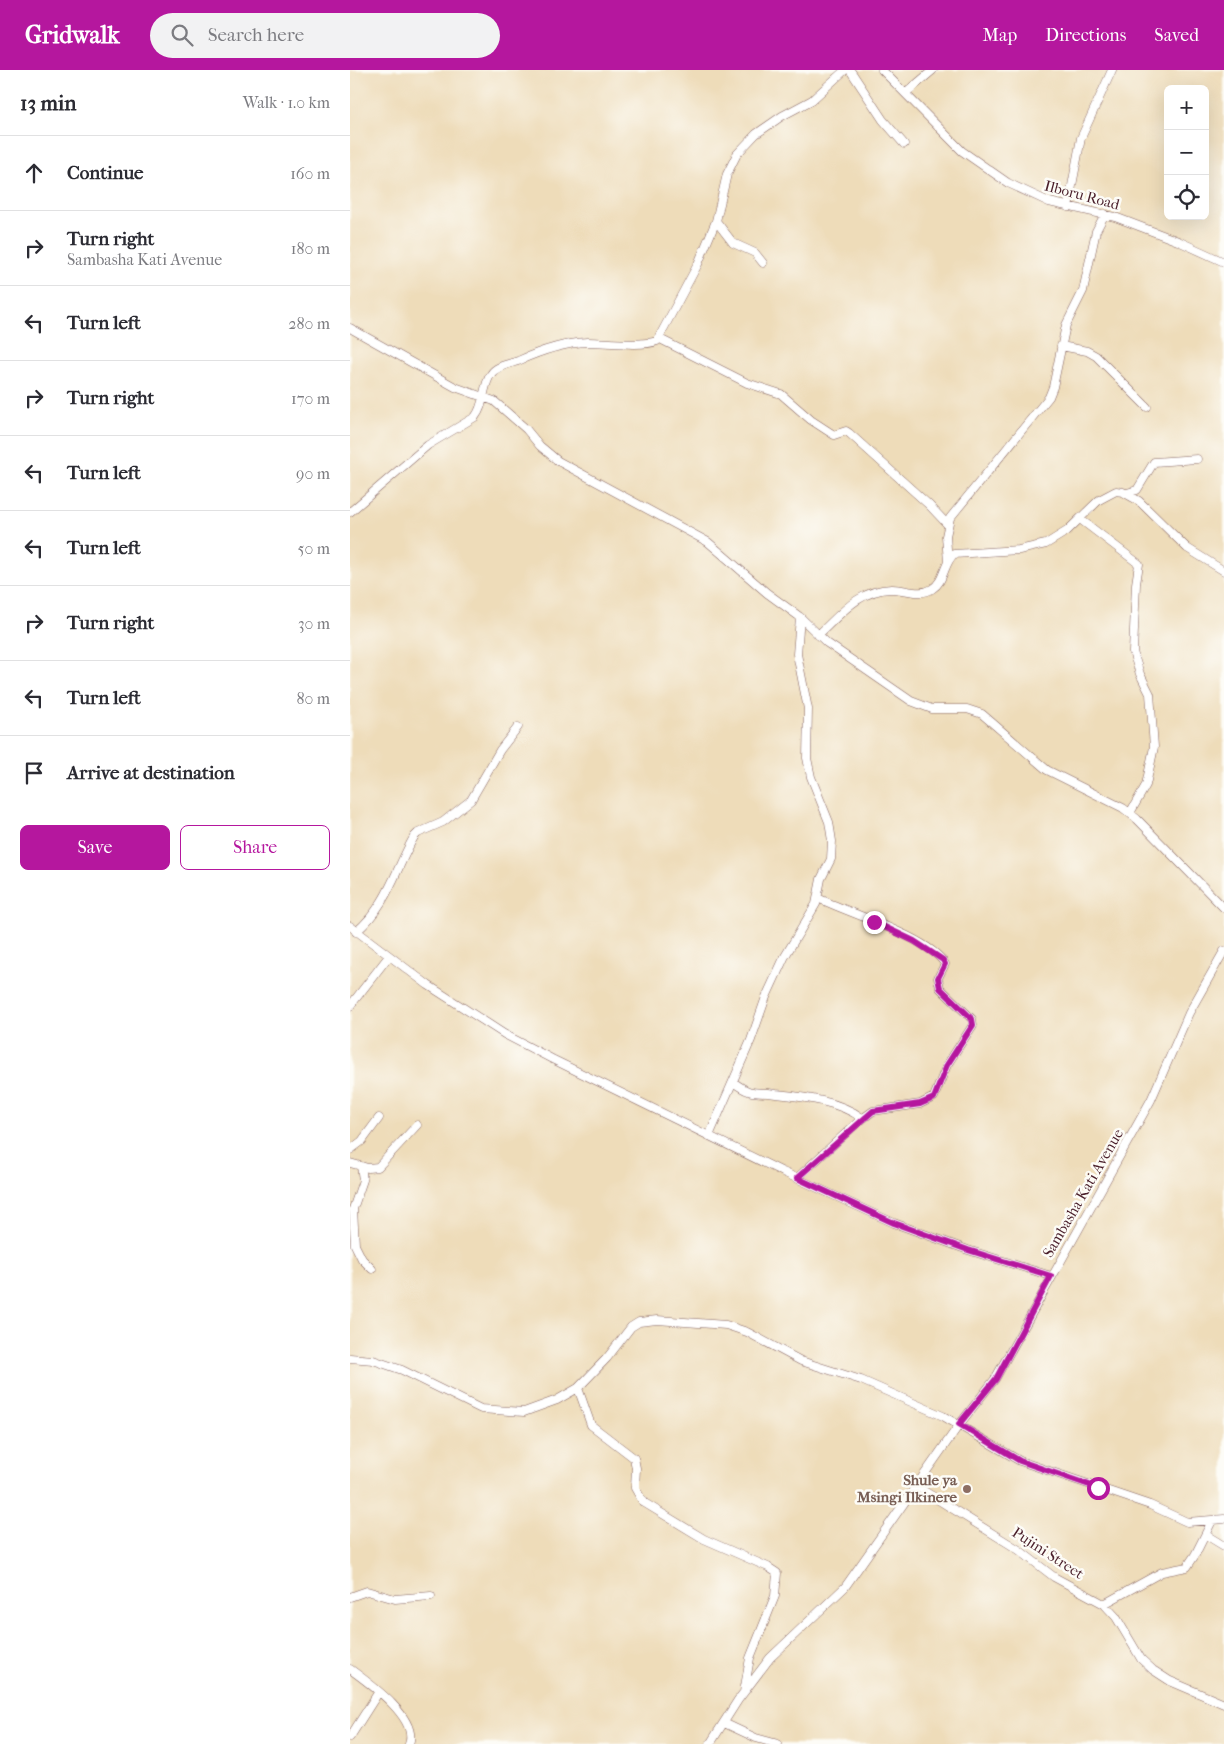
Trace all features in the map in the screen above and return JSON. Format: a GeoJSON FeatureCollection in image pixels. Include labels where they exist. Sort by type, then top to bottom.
{"type":"FeatureCollection","features":[{"type":"Feature","properties":{"kind":"street"},"geometry":{"type":"LineString","coordinates":[[350,512],[428,445],[475,417],[480,411],[492,372],[551,348],[585,342],[650,344],[660,338],[681,294],[694,273],[716,221],[727,174],[737,154],[756,134],[782,116],[812,100],[845,70]]}},
{"type":"Feature","properties":{"kind":"street"},"geometry":{"type":"LineString","coordinates":[[850,70],[883,120],[904,144]]}},
{"type":"Feature","properties":{"kind":"street","name":"Ilboru Road"},"geometry":{"type":"LineString","coordinates":[[882,70],[973,161],[1026,193],[1068,206],[1105,214],[1178,241],[1224,262]]}},
{"type":"Feature","properties":{"kind":"street"},"geometry":{"type":"LineString","coordinates":[[906,92],[933,70]]}},
{"type":"Feature","properties":{"kind":"street"},"geometry":{"type":"LineString","coordinates":[[1068,206],[1081,138],[1112,70]]}},
{"type":"Feature","properties":{"kind":"street"},"geometry":{"type":"LineString","coordinates":[[948,562],[947,524],[957,509],[1048,397],[1055,378],[1066,325],[1083,291],[1096,231],[1105,214]]}},
{"type":"Feature","properties":{"kind":"street"},"geometry":{"type":"LineString","coordinates":[[716,221],[734,243],[755,253],[763,263]]}},
{"type":"Feature","properties":{"kind":"street"},"geometry":{"type":"LineString","coordinates":[[350,328],[455,387],[485,396],[502,407],[526,429],[540,446],[558,461],[708,542],[767,593],[800,617],[818,635],[917,704],[932,709],[967,710],[982,714],[1047,770],[1130,813],[1224,908]]}},
{"type":"Feature","properties":{"kind":"street"},"geometry":{"type":"LineString","coordinates":[[660,338],[747,382],[781,394],[811,420],[834,435],[846,431],[929,505],[947,524]]}},
{"type":"Feature","properties":{"kind":"street"},"geometry":{"type":"LineString","coordinates":[[1061,346],[1087,351],[1096,356],[1147,407]]}},
{"type":"Feature","properties":{"kind":"street"},"geometry":{"type":"LineString","coordinates":[[1126,493],[1137,490],[1154,462],[1197,459]]}},
{"type":"Feature","properties":{"kind":"street"},"geometry":{"type":"LineString","coordinates":[[818,635],[862,596],[889,589],[923,594],[931,590],[939,582],[948,562],[954,554],[1019,550],[1046,544],[1067,531],[1099,500],[1116,491],[1126,493],[1139,501],[1187,548],[1224,571]]}},
{"type":"Feature","properties":{"kind":"street"},"geometry":{"type":"LineString","coordinates":[[1080,518],[1139,564],[1136,584],[1133,652],[1140,674],[1150,694],[1154,747],[1146,785],[1130,813]]}},
{"type":"Feature","properties":{"kind":"street"},"geometry":{"type":"LineString","coordinates":[[709,1136],[752,1040],[766,997],[784,958],[818,898],[821,879],[830,859],[832,841],[829,822],[811,777],[807,758],[808,709],[797,654],[800,617]]}},
{"type":"Feature","properties":{"kind":"street"},"geometry":{"type":"LineString","coordinates":[[518,727],[504,745],[470,800],[443,822],[418,833],[414,837],[393,885],[367,921],[353,929],[428,985],[504,1034],[709,1136],[894,1223],[968,1250],[1051,1276]]}},
{"type":"Feature","properties":{"kind":"street"},"geometry":{"type":"LineString","coordinates":[[797,1178],[862,1118],[880,1108],[920,1104],[934,1098],[947,1065],[963,1042],[973,1021],[940,988],[938,978],[945,964],[940,958],[898,933],[818,898]]}},
{"type":"Feature","properties":{"kind":"street","name":"Sambasha Kati Avenue"},"geometry":{"type":"LineString","coordinates":[[710,1744],[744,1693],[781,1644],[845,1587],[959,1424],[996,1379],[1051,1276],[1083,1224],[1151,1100],[1189,1013],[1223,955]]}},
{"type":"Feature","properties":{"kind":"street"},"geometry":{"type":"LineString","coordinates":[[350,1006],[389,956]]}},
{"type":"Feature","properties":{"kind":"street"},"geometry":{"type":"LineString","coordinates":[[733,1082],[754,1094],[776,1094],[812,1100],[852,1111],[862,1118]]}},
{"type":"Feature","properties":{"kind":"street"},"geometry":{"type":"LineString","coordinates":[[350,1150],[362,1141],[379,1118]]}},
{"type":"Feature","properties":{"kind":"street"},"geometry":{"type":"LineString","coordinates":[[350,1163],[378,1168],[417,1126]]}},
{"type":"Feature","properties":{"kind":"street"},"geometry":{"type":"LineString","coordinates":[[361,1166],[363,1180],[353,1209],[356,1245],[362,1260],[372,1269]]}},
{"type":"Feature","properties":{"kind":"street"},"geometry":{"type":"LineString","coordinates":[[350,1358],[373,1360],[402,1370],[472,1406],[490,1410],[524,1412],[557,1400],[578,1388],[638,1322],[657,1320],[714,1322],[747,1332],[801,1361],[861,1380],[959,1424],[1020,1461],[1150,1505],[1184,1521],[1212,1521],[1223,1518]]}},
{"type":"Feature","properties":{"kind":"street"},"geometry":{"type":"LineString","coordinates":[[578,1388],[591,1424],[634,1458],[636,1468],[635,1488],[643,1502],[700,1537],[768,1567],[777,1573],[775,1596],[750,1658],[744,1693]]}},
{"type":"Feature","properties":{"kind":"street","name":"Pujini Street"},"geometry":{"type":"LineString","coordinates":[[916,1486],[1019,1550],[1054,1578],[1104,1604],[1116,1617],[1141,1659],[1153,1670],[1170,1680],[1224,1704]]}},
{"type":"Feature","properties":{"kind":"street"},"geometry":{"type":"LineString","coordinates":[[1104,1604],[1162,1572],[1187,1567],[1212,1521]]}},
{"type":"Feature","properties":{"kind":"street"},"geometry":{"type":"LineString","coordinates":[[1206,1535],[1224,1546]]}},
{"type":"Feature","properties":{"kind":"street"},"geometry":{"type":"LineString","coordinates":[[350,1597],[367,1591],[396,1599],[430,1596]]}},
{"type":"Feature","properties":{"kind":"street"},"geometry":{"type":"LineString","coordinates":[[350,1669],[401,1713],[407,1723],[410,1734],[409,1744]]}},
{"type":"Feature","properties":{"kind":"street"},"geometry":{"type":"LineString","coordinates":[[350,1737],[378,1692]]}},
{"type":"Feature","properties":{"kind":"street"},"geometry":{"type":"LineString","coordinates":[[724,1723],[756,1738],[778,1744]]}},
{"type":"Feature","properties":{"kind":"place","name":"Shule ya Msingi Ilkinere"},"geometry":{"type":"Point","coordinates":[967,1489]}},
{"type":"Feature","properties":{"kind":"route"},"geometry":{"type":"LineString","coordinates":[[874,922],[914,941],[943,960],[945,964],[938,978],[940,988],[950,1000],[972,1019],[973,1025],[947,1065],[934,1098],[920,1104],[880,1108],[865,1115],[797,1178],[894,1223],[968,1250],[1051,1276],[996,1379],[959,1424],[1020,1461],[1098,1488]]}}]}
